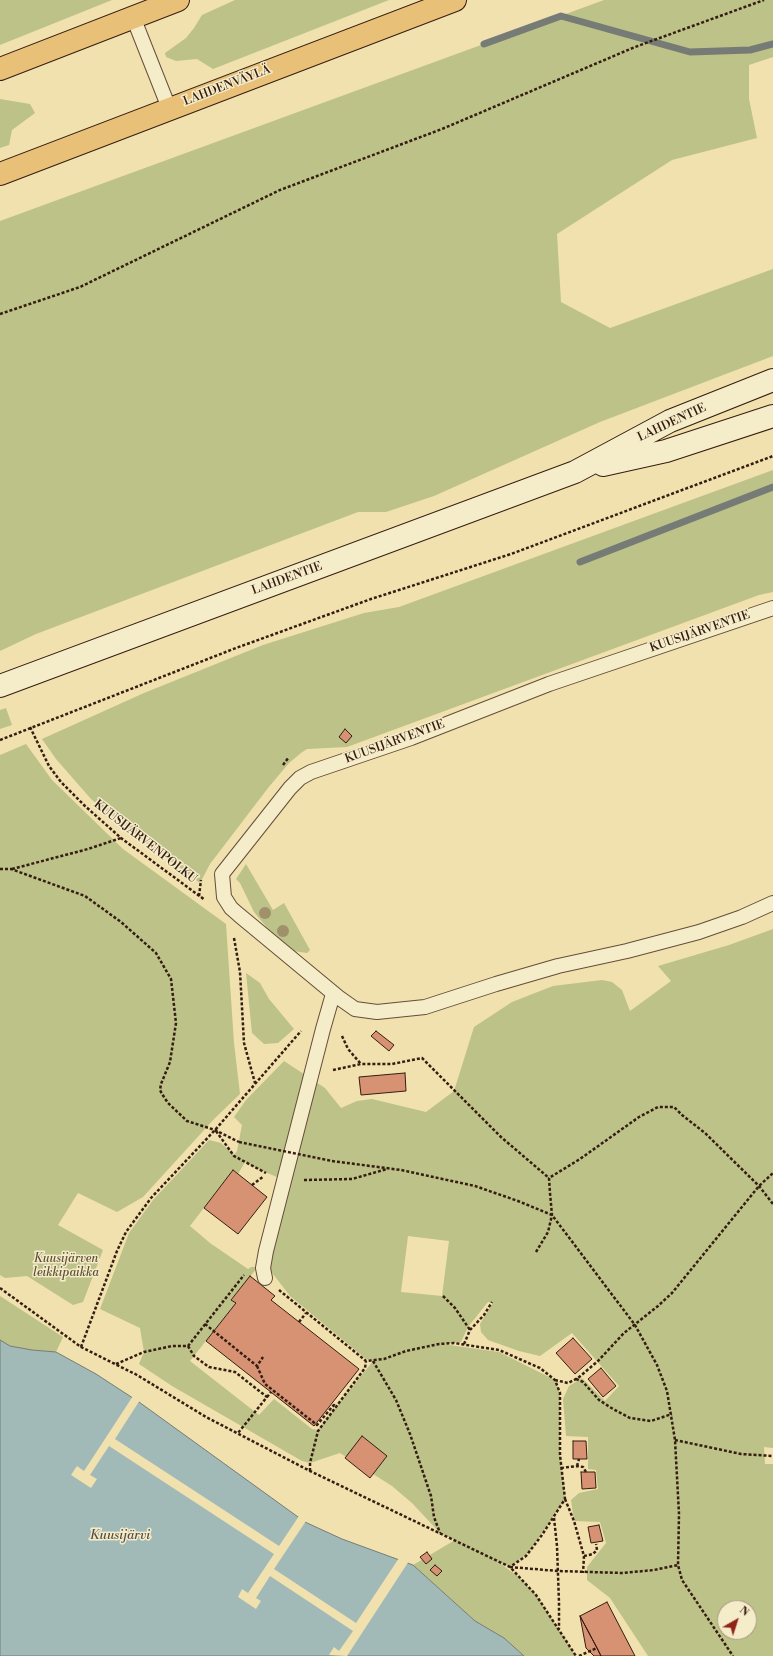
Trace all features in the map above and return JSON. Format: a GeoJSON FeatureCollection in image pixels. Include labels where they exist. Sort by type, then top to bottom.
{"type":"FeatureCollection","features":[{"type":"Feature","properties":{"kind":"highway"},"geometry":{"type":"LineString","coordinates":[[0,69],[178,0]]}},
{"type":"Feature","properties":{"kind":"highway","name":"LAHDENVÄYLÄ"},"geometry":{"type":"LineString","coordinates":[[0,174],[169,108],[456,0]]}},
{"type":"Feature","properties":{"kind":"main road","name":"LAHDENTIE"},"geometry":{"type":"LineString","coordinates":[[575,472],[670,421],[773,380]]}},
{"type":"Feature","properties":{"kind":"main road","name":"LAHDENTIE"},"geometry":{"type":"LineString","coordinates":[[0,686],[575,472],[666,451],[773,416]]}},
{"type":"Feature","properties":{"kind":"lane"},"geometry":{"type":"LineString","coordinates":[[134,17],[169,108]]}},
{"type":"Feature","properties":{"kind":"lane","name":"KUUSIJÄRVENTIE"},"geometry":{"type":"LineString","coordinates":[[773,608],[549,684],[411,738],[311,772],[300,778],[290,788],[222,874],[224,897],[231,908],[336,996],[355,1009],[377,1012],[425,1007],[558,966],[627,951],[699,932],[773,904]]}},
{"type":"Feature","properties":{"kind":"lane"},"geometry":{"type":"LineString","coordinates":[[264,1273],[284,1180],[329,1004],[336,996]]}},
{"type":"Feature","properties":{"kind":"path"},"geometry":{"type":"LineString","coordinates":[[0,314],[80,287],[280,190],[442,129],[636,47],[764,0]]}},
{"type":"Feature","properties":{"kind":"path"},"geometry":{"type":"LineString","coordinates":[[0,740],[30,727],[243,646],[372,599],[511,554],[773,456]]}},
{"type":"Feature","properties":{"kind":"path","name":"KUUSIJÄRVENPOLKU"},"geometry":{"type":"LineString","coordinates":[[30,727],[49,766],[61,782],[85,806],[121,838],[210,904]]}},
{"type":"Feature","properties":{"kind":"path"},"geometry":{"type":"LineString","coordinates":[[0,869],[12,869],[88,849],[121,838]]}},
{"type":"Feature","properties":{"kind":"path"},"geometry":{"type":"LineString","coordinates":[[12,869],[85,896],[121,922],[156,953],[171,979],[176,1023],[170,1062],[160,1090],[168,1103],[187,1121],[215,1130],[239,1142],[332,1160],[390,1168],[475,1186],[518,1200],[552,1215],[635,1325],[657,1365],[667,1391],[672,1414],[675,1440],[679,1514],[678,1565],[682,1580],[732,1656]]}},
{"type":"Feature","properties":{"kind":"path"},"geometry":{"type":"LineString","coordinates":[[234,937],[240,972],[244,1043],[255,1083]]}},
{"type":"Feature","properties":{"kind":"path"},"geometry":{"type":"LineString","coordinates":[[80,1346],[117,1251],[126,1232],[151,1198],[215,1130],[303,1029]]}},
{"type":"Feature","properties":{"kind":"path"},"geometry":{"type":"LineString","coordinates":[[312,1071],[335,1070],[361,1064],[392,1064],[422,1058],[501,1137],[550,1178]]}},
{"type":"Feature","properties":{"kind":"path"},"geometry":{"type":"LineString","coordinates":[[550,1178],[639,1117],[658,1107],[674,1107],[711,1138],[759,1186],[773,1204]]}},
{"type":"Feature","properties":{"kind":"path"},"geometry":{"type":"LineString","coordinates":[[215,1130],[234,1156],[268,1174],[259,1178],[252,1185]]}},
{"type":"Feature","properties":{"kind":"path"},"geometry":{"type":"LineString","coordinates":[[284,1180],[317,1181],[352,1179],[390,1168]]}},
{"type":"Feature","properties":{"kind":"path"},"geometry":{"type":"LineString","coordinates":[[290,1299],[366,1361],[373,1361],[406,1351],[439,1344],[454,1343],[499,1350],[540,1368],[555,1380],[568,1383],[588,1370],[624,1333],[672,1293],[759,1186],[773,1173]]}},
{"type":"Feature","properties":{"kind":"path"},"geometry":{"type":"LineString","coordinates":[[536,1252],[548,1232],[552,1215],[550,1178]]}},
{"type":"Feature","properties":{"kind":"path"},"geometry":{"type":"LineString","coordinates":[[188,1346],[248,1269],[258,1267],[264,1273]]}},
{"type":"Feature","properties":{"kind":"path"},"geometry":{"type":"LineString","coordinates":[[0,1288],[80,1346],[137,1375],[206,1417],[310,1471],[510,1567],[558,1572],[623,1574],[678,1565]]}},
{"type":"Feature","properties":{"kind":"path"},"geometry":{"type":"LineString","coordinates":[[442,1296],[455,1308],[470,1330]]}},
{"type":"Feature","properties":{"kind":"path"},"geometry":{"type":"LineString","coordinates":[[463,1345],[470,1330],[492,1302]]}},
{"type":"Feature","properties":{"kind":"path"},"geometry":{"type":"LineString","coordinates":[[299,1322],[306,1313]]}},
{"type":"Feature","properties":{"kind":"path"},"geometry":{"type":"LineString","coordinates":[[205,1324],[257,1366],[265,1384],[289,1401],[317,1425],[334,1405],[336,1407]]}},
{"type":"Feature","properties":{"kind":"path"},"geometry":{"type":"LineString","coordinates":[[116,1364],[144,1352],[172,1346],[188,1346]]}},
{"type":"Feature","properties":{"kind":"path"},"geometry":{"type":"LineString","coordinates":[[188,1346],[194,1356],[209,1367],[235,1372],[267,1397]]}},
{"type":"Feature","properties":{"kind":"path"},"geometry":{"type":"LineString","coordinates":[[257,1366],[263,1358]]}},
{"type":"Feature","properties":{"kind":"path"},"geometry":{"type":"LineString","coordinates":[[310,1471],[310,1463],[318,1430],[365,1368],[366,1361]]}},
{"type":"Feature","properties":{"kind":"path"},"geometry":{"type":"LineString","coordinates":[[373,1361],[396,1400],[410,1434],[432,1496],[434,1517],[440,1533]]}},
{"type":"Feature","properties":{"kind":"path"},"geometry":{"type":"LineString","coordinates":[[576,1379],[583,1382],[604,1403],[630,1418],[651,1421],[672,1414]]}},
{"type":"Feature","properties":{"kind":"path"},"geometry":{"type":"LineString","coordinates":[[555,1380],[560,1393],[561,1468],[565,1499],[574,1521],[584,1556],[583,1573]]}},
{"type":"Feature","properties":{"kind":"path"},"geometry":{"type":"LineString","coordinates":[[238,1433],[271,1392]]}},
{"type":"Feature","properties":{"kind":"path"},"geometry":{"type":"LineString","coordinates":[[675,1440],[742,1454],[773,1456]]}},
{"type":"Feature","properties":{"kind":"path"},"geometry":{"type":"LineString","coordinates":[[577,1466],[579,1459]]}},
{"type":"Feature","properties":{"kind":"path"},"geometry":{"type":"LineString","coordinates":[[561,1468],[577,1466],[583,1467],[586,1472]]}},
{"type":"Feature","properties":{"kind":"path"},"geometry":{"type":"LineString","coordinates":[[510,1567],[526,1556],[542,1535],[565,1499]]}},
{"type":"Feature","properties":{"kind":"path"},"geometry":{"type":"LineString","coordinates":[[553,1517],[558,1572],[559,1629]]}},
{"type":"Feature","properties":{"kind":"path"},"geometry":{"type":"LineString","coordinates":[[584,1556],[593,1554],[597,1550],[596,1544]]}},
{"type":"Feature","properties":{"kind":"path"},"geometry":{"type":"LineString","coordinates":[[510,1567],[534,1593],[577,1656],[597,1648]]}},
{"type":"Feature","properties":{"kind":"green space"},"geometry":{"type":"Polygon","coordinates":[[[0,0],[112,0],[0,45],[0,0]]]}},
{"type":"Feature","properties":{"kind":"green space"},"geometry":{"type":"Polygon","coordinates":[[[235,0],[389,0],[213,69],[197,59],[176,61],[166,57],[165,53],[186,38],[202,15],[235,0]]]}},
{"type":"Feature","properties":{"kind":"green space"},"geometry":{"type":"Polygon","coordinates":[[[604,0],[773,0],[773,57],[749,65],[749,99],[757,138],[672,160],[557,234],[561,302],[610,328],[773,269],[773,356],[600,422],[434,496],[386,512],[358,512],[36,634],[0,651],[0,221],[604,0]]]}},
{"type":"Feature","properties":{"kind":"green space"},"geometry":{"type":"Polygon","coordinates":[[[0,99],[30,104],[35,113],[12,130],[9,145],[0,148],[0,99]]]}},
{"type":"Feature","properties":{"kind":"green space"},"geometry":{"type":"Polygon","coordinates":[[[773,470],[773,592],[759,595],[347,747],[307,749],[289,763],[268,788],[210,864],[200,883],[146,843],[91,799],[56,759],[42,739],[144,693],[263,645],[364,613],[399,607],[773,470]]]}},
{"type":"Feature","properties":{"kind":"green space"},"geometry":{"type":"Polygon","coordinates":[[[6,708],[12,725],[0,729],[0,710],[6,708]]]}},
{"type":"Feature","properties":{"kind":"green space","name":"Kuusijärven leikkipaikka"},"geometry":{"type":"Polygon","coordinates":[[[26,744],[52,780],[123,849],[226,924],[234,1043],[240,1094],[215,1118],[143,1197],[117,1212],[78,1193],[58,1225],[103,1250],[83,1302],[73,1305],[27,1276],[5,1278],[0,1275],[0,755],[26,744]]]}},
{"type":"Feature","properties":{"kind":"green space"},"geometry":{"type":"Polygon","coordinates":[[[246,864],[273,910],[284,903],[310,950],[307,953],[293,951],[269,930],[254,912],[240,883],[236,879],[246,864]]]}},
{"type":"Feature","properties":{"kind":"green space"},"geometry":{"type":"Polygon","coordinates":[[[773,929],[773,1448],[764,1447],[765,1464],[773,1464],[773,1656],[648,1656],[610,1598],[587,1580],[587,1567],[606,1543],[600,1522],[574,1521],[571,1500],[579,1493],[598,1489],[596,1470],[588,1469],[588,1437],[566,1436],[563,1399],[569,1386],[582,1378],[605,1401],[619,1386],[572,1333],[540,1356],[519,1351],[488,1340],[481,1332],[480,1324],[493,1303],[488,1302],[468,1327],[461,1342],[442,1344],[499,1352],[555,1380],[560,1393],[560,1455],[565,1499],[529,1552],[510,1567],[497,1561],[520,1578],[536,1595],[576,1656],[524,1656],[504,1638],[475,1621],[413,1565],[455,1540],[440,1533],[412,1503],[392,1486],[340,1453],[310,1463],[302,1461],[172,1386],[139,1364],[144,1352],[140,1328],[100,1309],[129,1233],[153,1200],[209,1140],[221,1143],[234,1155],[237,1151],[242,1125],[234,1117],[246,1100],[284,1061],[325,1088],[341,1108],[357,1101],[372,1099],[426,1112],[454,1091],[474,1027],[512,1002],[553,986],[602,980],[612,982],[622,990],[630,1011],[671,981],[658,966],[729,945],[773,929]],[[245,1162],[238,1174],[233,1170],[190,1226],[210,1243],[248,1269],[251,1267],[258,1267],[231,1299],[236,1303],[190,1361],[259,1415],[274,1399],[312,1429],[318,1430],[373,1361],[366,1359],[290,1296],[269,1268],[284,1180],[245,1162]],[[408,1236],[401,1292],[442,1296],[449,1241],[408,1236]]]}},
{"type":"Feature","properties":{"kind":"green space"},"geometry":{"type":"Polygon","coordinates":[[[246,973],[260,983],[269,999],[294,1029],[278,1043],[264,1044],[252,1033],[246,973]]]}},
{"type":"Feature","properties":{"kind":"green space"},"geometry":{"type":"Polygon","coordinates":[[[0,1296],[63,1337],[56,1352],[10,1346],[0,1340],[0,1296]]]}},
{"type":"Feature","properties":{"kind":"water","name":"Kuusijärvi"},"geometry":{"type":"Polygon","coordinates":[[[0,1340],[10,1346],[56,1352],[96,1374],[139,1402],[305,1522],[342,1539],[413,1565],[475,1621],[504,1638],[524,1656],[0,1656],[0,1340]]]}},
{"type":"Feature","properties":{"kind":"pier"},"geometry":{"type":"Polygon","coordinates":[[[133,1396],[140,1400],[115,1439],[279,1546],[299,1516],[306,1521],[274,1569],[356,1623],[399,1558],[409,1561],[347,1656],[329,1655],[334,1647],[339,1651],[353,1631],[270,1576],[256,1598],[261,1601],[256,1609],[238,1597],[242,1589],[248,1593],[274,1554],[109,1446],[90,1475],[97,1479],[91,1488],[71,1475],[77,1466],[84,1471],[133,1396]]]}},
{"type":"Feature","properties":{"kind":"building"},"geometry":{"type":"Polygon","coordinates":[[[345,729],[352,736],[346,743],[339,737],[345,729]]]}},
{"type":"Feature","properties":{"kind":"building"},"geometry":{"type":"Polygon","coordinates":[[[376,1031],[394,1045],[389,1051],[371,1036],[376,1031]]]}},
{"type":"Feature","properties":{"kind":"building"},"geometry":{"type":"Polygon","coordinates":[[[405,1073],[406,1091],[361,1095],[359,1077],[405,1073]]]}},
{"type":"Feature","properties":{"kind":"building"},"geometry":{"type":"Polygon","coordinates":[[[233,1170],[267,1197],[238,1234],[204,1208],[233,1170]]]}},
{"type":"Feature","properties":{"kind":"building"},"geometry":{"type":"Polygon","coordinates":[[[250,1276],[275,1296],[271,1300],[359,1369],[314,1426],[206,1341],[236,1303],[231,1300],[250,1276]]]}},
{"type":"Feature","properties":{"kind":"building"},"geometry":{"type":"Polygon","coordinates":[[[573,1338],[592,1359],[575,1374],[556,1353],[573,1338]]]}},
{"type":"Feature","properties":{"kind":"building"},"geometry":{"type":"Polygon","coordinates":[[[601,1368],[616,1386],[603,1397],[588,1379],[601,1368]]]}},
{"type":"Feature","properties":{"kind":"building"},"geometry":{"type":"Polygon","coordinates":[[[362,1436],[387,1456],[370,1478],[345,1458],[362,1436]]]}},
{"type":"Feature","properties":{"kind":"building"},"geometry":{"type":"Polygon","coordinates":[[[573,1441],[586,1441],[587,1459],[573,1459],[573,1441]]]}},
{"type":"Feature","properties":{"kind":"building"},"geometry":{"type":"Polygon","coordinates":[[[581,1472],[595,1472],[596,1488],[582,1489],[581,1472]]]}},
{"type":"Feature","properties":{"kind":"building"},"geometry":{"type":"Polygon","coordinates":[[[599,1525],[603,1541],[591,1543],[588,1527],[599,1525]]]}},
{"type":"Feature","properties":{"kind":"building"},"geometry":{"type":"Polygon","coordinates":[[[427,1552],[432,1559],[426,1564],[420,1557],[427,1552]]]}},
{"type":"Feature","properties":{"kind":"building"},"geometry":{"type":"Polygon","coordinates":[[[435,1565],[442,1571],[437,1576],[430,1570],[435,1565]]]}},
{"type":"Feature","properties":{"kind":"building"},"geometry":{"type":"Polygon","coordinates":[[[607,1602],[635,1656],[601,1656],[580,1616],[607,1602]]]}},
{"type":"Feature","properties":{"kind":"building"},"geometry":{"type":"Polygon","coordinates":[[[580,1616],[601,1656],[594,1656],[586,1648],[580,1616]]]}},
{"type":"Feature","properties":{"kind":"waterway"},"geometry":{"type":"LineString","coordinates":[[484,44],[561,16],[690,52],[750,50],[773,44]]}},
{"type":"Feature","properties":{"kind":"waterway"},"geometry":{"type":"LineString","coordinates":[[580,562],[773,487]]}}]}
